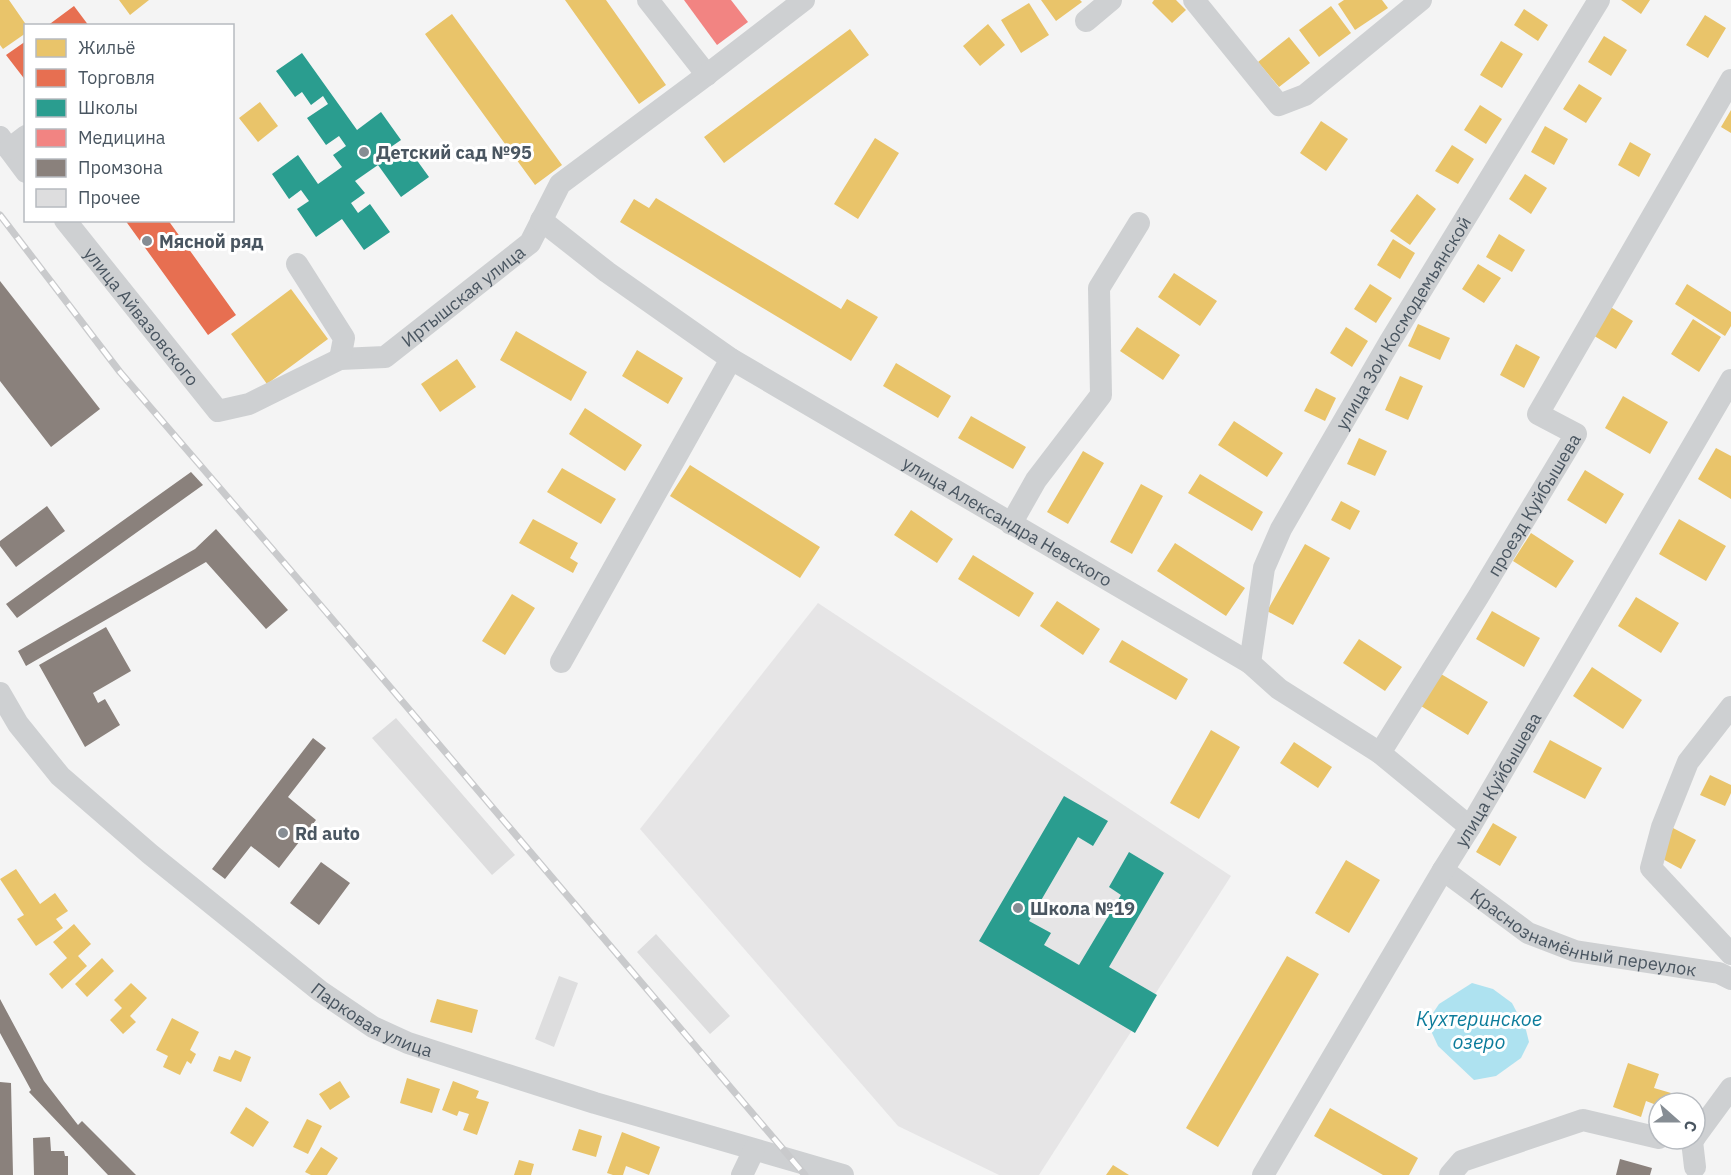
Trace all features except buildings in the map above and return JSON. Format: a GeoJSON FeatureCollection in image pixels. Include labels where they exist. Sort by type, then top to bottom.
{"type":"FeatureCollection","features":[{"type":"Feature","properties":{"kind":"street"},"geometry":{"type":"LineString","coordinates":[[648,0],[707,75]]}},
{"type":"Feature","properties":{"kind":"street","name":"Иртышская улица"},"geometry":{"type":"LineString","coordinates":[[218,411],[249,404],[340,360],[385,357],[530,243],[560,184],[804,0]]}},
{"type":"Feature","properties":{"kind":"street"},"geometry":{"type":"LineString","coordinates":[[1086,21],[1111,0]]}},
{"type":"Feature","properties":{"kind":"street"},"geometry":{"type":"LineString","coordinates":[[1194,0],[1279,105],[1305,95],[1421,0]]}},
{"type":"Feature","properties":{"kind":"street","name":"улица Зои Космодемьянской"},"geometry":{"type":"LineString","coordinates":[[1250,663],[1264,568],[1281,529],[1389,344],[1599,0]]}},
{"type":"Feature","properties":{"kind":"street","name":"проезд Куйбышева"},"geometry":{"type":"LineString","coordinates":[[1380,753],[1478,597],[1576,434],[1538,414],[1731,80]]}},
{"type":"Feature","properties":{"kind":"street"},"geometry":{"type":"LineString","coordinates":[[11,141],[24,168]]}},
{"type":"Feature","properties":{"kind":"street","name":"улица Александра Невского"},"geometry":{"type":"LineString","coordinates":[[541,220],[607,272],[731,359],[1250,663],[1279,689],[1380,753],[1470,827]]}},
{"type":"Feature","properties":{"kind":"street","name":"улица Айвазовского"},"geometry":{"type":"LineString","coordinates":[[66,222],[218,411]]}},
{"type":"Feature","properties":{"kind":"street"},"geometry":{"type":"LineString","coordinates":[[1011,524],[1036,480],[1101,395],[1099,288],[1139,223]]}},
{"type":"Feature","properties":{"kind":"street"},"geometry":{"type":"LineString","coordinates":[[297,264],[344,338],[340,360]]}},
{"type":"Feature","properties":{"kind":"street"},"geometry":{"type":"LineString","coordinates":[[561,662],[731,359]]}},
{"type":"Feature","properties":{"kind":"street","name":"улица Куйбышева"},"geometry":{"type":"LineString","coordinates":[[1263,1175],[1470,827],[1731,380]]}},
{"type":"Feature","properties":{"kind":"street","name":"Парковая улица"},"geometry":{"type":"LineString","coordinates":[[0,693],[18,724],[60,776],[150,854],[303,978],[373,1027],[408,1043],[573,1096],[843,1175]]}},
{"type":"Feature","properties":{"kind":"street"},"geometry":{"type":"LineString","coordinates":[[1731,707],[1688,762],[1662,827],[1651,868],[1731,954]]}},
{"type":"Feature","properties":{"kind":"street","name":"Краснознамённый переулок"},"geometry":{"type":"LineString","coordinates":[[1443,870],[1528,933],[1575,951],[1719,973],[1731,979]]}},
{"type":"Feature","properties":{"kind":"street"},"geometry":{"type":"LineString","coordinates":[[1707,1121],[1731,1088]]}},
{"type":"Feature","properties":{"kind":"street"},"geometry":{"type":"LineString","coordinates":[[1450,1175],[1462,1161],[1582,1120],[1647,1135]]}},
{"type":"Feature","properties":{"kind":"street"},"geometry":{"type":"LineString","coordinates":[[742,1175],[754,1150]]}},
{"type":"Feature","properties":{"kind":"street"},"geometry":{"type":"LineString","coordinates":[[1694,1151],[1695,1167]]}},
{"type":"Feature","properties":{"kind":"shaded area"},"geometry":{"type":"Polygon","coordinates":[[[818,603],[1231,876],[1039,1175],[999,1175],[898,1126],[640,829],[818,603]]]}},
{"type":"Feature","properties":{"kind":"water","name":"Кухтеринское озеро"},"geometry":{"type":"Polygon","coordinates":[[[1472,983],[1493,989],[1512,1003],[1526,1030],[1529,1042],[1521,1058],[1496,1076],[1474,1080],[1438,1046],[1429,1019],[1439,1004],[1472,983]]]}},
{"type":"Feature","properties":{"kind":"railway"},"geometry":{"type":"LineString","coordinates":[[0,215],[120,372],[805,1175]]}},
{"type":"Feature","properties":{"kind":"place","name":"Детский сад №95"},"geometry":{"type":"Point","coordinates":[364,152]}},
{"type":"Feature","properties":{"kind":"place","name":"Мясной ряд"},"geometry":{"type":"Point","coordinates":[147,241]}},
{"type":"Feature","properties":{"kind":"place","name":"Rd auto"},"geometry":{"type":"Point","coordinates":[283,833]}},
{"type":"Feature","properties":{"kind":"place","name":"Школа №19"},"geometry":{"type":"Point","coordinates":[1018,908]}}]}
